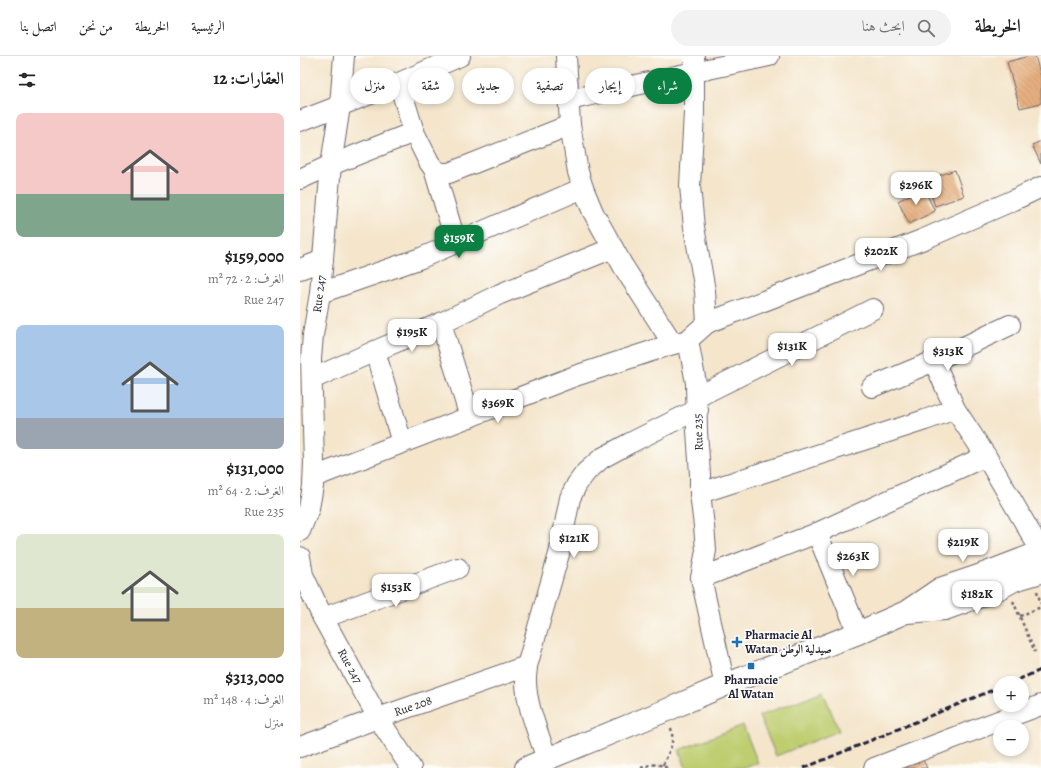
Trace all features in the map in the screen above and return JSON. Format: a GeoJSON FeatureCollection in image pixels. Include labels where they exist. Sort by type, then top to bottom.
{"type":"FeatureCollection","features":[{"type":"Feature","properties":{"kind":"main road"},"geometry":{"type":"LineString","coordinates":[[526,768],[725,685],[858,633],[906,612],[940,589],[976,577],[1041,551]]}},
{"type":"Feature","properties":{"kind":"main road"},"geometry":{"type":"LineString","coordinates":[[906,612],[945,609],[992,592],[1014,580],[1041,572]]}},
{"type":"Feature","properties":{"kind":"street","name":"Rue 247"},"geometry":{"type":"LineString","coordinates":[[300,531],[309,508],[314,477],[312,351],[323,260],[331,165],[340,106],[344,56]]}},
{"type":"Feature","properties":{"kind":"street"},"geometry":{"type":"LineString","coordinates":[[400,83],[460,56]]}},
{"type":"Feature","properties":{"kind":"street"},"geometry":{"type":"LineString","coordinates":[[566,56],[567,68]]}},
{"type":"Feature","properties":{"kind":"street"},"geometry":{"type":"LineString","coordinates":[[577,98],[694,64],[769,56]]}},
{"type":"Feature","properties":{"kind":"street"},"geometry":{"type":"LineString","coordinates":[[694,64],[690,186],[694,227],[705,291],[707,323]]}},
{"type":"Feature","properties":{"kind":"street"},"geometry":{"type":"LineString","coordinates":[[400,86],[414,132],[434,169],[456,243]]}},
{"type":"Feature","properties":{"kind":"street"},"geometry":{"type":"LineString","coordinates":[[300,121],[350,102]]}},
{"type":"Feature","properties":{"kind":"street"},"geometry":{"type":"LineString","coordinates":[[569,104],[570,125],[578,172],[593,212],[623,266],[680,342]]}},
{"type":"Feature","properties":{"kind":"street"},"geometry":{"type":"LineString","coordinates":[[434,169],[441,173],[449,173],[570,125]]}},
{"type":"Feature","properties":{"kind":"street"},"geometry":{"type":"LineString","coordinates":[[300,179],[414,132]]}},
{"type":"Feature","properties":{"kind":"street"},"geometry":{"type":"LineString","coordinates":[[314,477],[470,418],[575,376],[680,342],[707,323],[924,239],[1041,187]]}},
{"type":"Feature","properties":{"kind":"street"},"geometry":{"type":"LineString","coordinates":[[300,327],[318,302],[584,188]]}},
{"type":"Feature","properties":{"kind":"street"},"geometry":{"type":"LineString","coordinates":[[312,379],[441,323],[500,294],[613,248]]}},
{"type":"Feature","properties":{"kind":"street"},"geometry":{"type":"LineString","coordinates":[[300,269],[323,260]]}},
{"type":"Feature","properties":{"kind":"street"},"geometry":{"type":"LineString","coordinates":[[547,759],[530,708],[526,678],[527,666],[558,554],[570,498],[577,484],[586,472],[602,458],[684,416],[697,404],[873,309]]}},
{"type":"Feature","properties":{"kind":"street"},"geometry":{"type":"LineString","coordinates":[[441,323],[470,418]]}},
{"type":"Feature","properties":{"kind":"street"},"geometry":{"type":"LineString","coordinates":[[872,387],[934,361],[1010,325]]}},
{"type":"Feature","properties":{"kind":"street","name":"Rue 235"},"geometry":{"type":"LineString","coordinates":[[680,342],[696,383],[700,493],[706,550],[701,578],[725,685]]}},
{"type":"Feature","properties":{"kind":"street"},"geometry":{"type":"LineString","coordinates":[[375,351],[402,443]]}},
{"type":"Feature","properties":{"kind":"street"},"geometry":{"type":"LineString","coordinates":[[934,361],[955,409],[986,456],[1041,551]]}},
{"type":"Feature","properties":{"kind":"street"},"geometry":{"type":"LineString","coordinates":[[700,493],[955,409]]}},
{"type":"Feature","properties":{"kind":"street"},"geometry":{"type":"LineString","coordinates":[[701,578],[817,533],[986,456]]}},
{"type":"Feature","properties":{"kind":"street"},"geometry":{"type":"LineString","coordinates":[[817,533],[858,633]]}},
{"type":"Feature","properties":{"kind":"street","name":"Rue 247"},"geometry":{"type":"LineString","coordinates":[[300,557],[303,575],[323,618],[378,718],[411,768]]}},
{"type":"Feature","properties":{"kind":"street"},"geometry":{"type":"LineString","coordinates":[[323,618],[458,568]]}},
{"type":"Feature","properties":{"kind":"street","name":"Rue 208"},"geometry":{"type":"LineString","coordinates":[[300,747],[527,666]]}},
{"type":"Feature","properties":{"kind":"street"},"geometry":{"type":"LineString","coordinates":[[874,768],[1041,705]]}},
{"type":"Feature","properties":{"kind":"path"},"geometry":{"type":"LineString","coordinates":[[1005,584],[1035,652]]}},
{"type":"Feature","properties":{"kind":"path"},"geometry":{"type":"LineString","coordinates":[[1020,616],[1041,607]]}},
{"type":"Feature","properties":{"kind":"path"},"geometry":{"type":"LineString","coordinates":[[662,765],[672,744],[673,735],[667,710]]}},
{"type":"Feature","properties":{"kind":"path"},"geometry":{"type":"LineString","coordinates":[[641,768],[648,765],[662,765],[668,768]]}},
{"type":"Feature","properties":{"kind":"green space"},"geometry":{"type":"Polygon","coordinates":[[[823,691],[839,731],[776,756],[759,716],[823,691]]]}},
{"type":"Feature","properties":{"kind":"green space"},"geometry":{"type":"Polygon","coordinates":[[[743,725],[758,763],[745,768],[686,768],[679,750],[743,725]]]}},
{"type":"Feature","properties":{"kind":"building"},"geometry":{"type":"Polygon","coordinates":[[[1029,56],[1035,56],[1041,77],[1041,103],[1020,108],[1007,62],[1029,56]]]}},
{"type":"Feature","properties":{"kind":"building"},"geometry":{"type":"Polygon","coordinates":[[[1041,141],[1041,164],[1032,145],[1041,141]]]}},
{"type":"Feature","properties":{"kind":"building"},"geometry":{"type":"Polygon","coordinates":[[[955,170],[964,196],[935,206],[926,180],[955,170]]]}},
{"type":"Feature","properties":{"kind":"building"},"geometry":{"type":"Polygon","coordinates":[[[923,188],[935,211],[909,224],[898,201],[923,188]]]}},
{"type":"Feature","properties":{"kind":"building"},"geometry":{"type":"Polygon","coordinates":[[[919,752],[927,768],[891,768],[919,752]]]}},
{"type":"Feature","properties":{"kind":"railway"},"geometry":{"type":"LineString","coordinates":[[1027,676],[1041,670]]}},
{"type":"Feature","properties":{"kind":"railway"},"geometry":{"type":"LineString","coordinates":[[804,768],[993,690]]}},
{"type":"Feature","properties":{"kind":"place","name":"Pharmacie Al Watan صيدلية الوطن"},"geometry":{"type":"Point","coordinates":[737,642]}},
{"type":"Feature","properties":{"kind":"place","name":"Pharmacie Al Watan"},"geometry":{"type":"Point","coordinates":[751,666]}}]}
